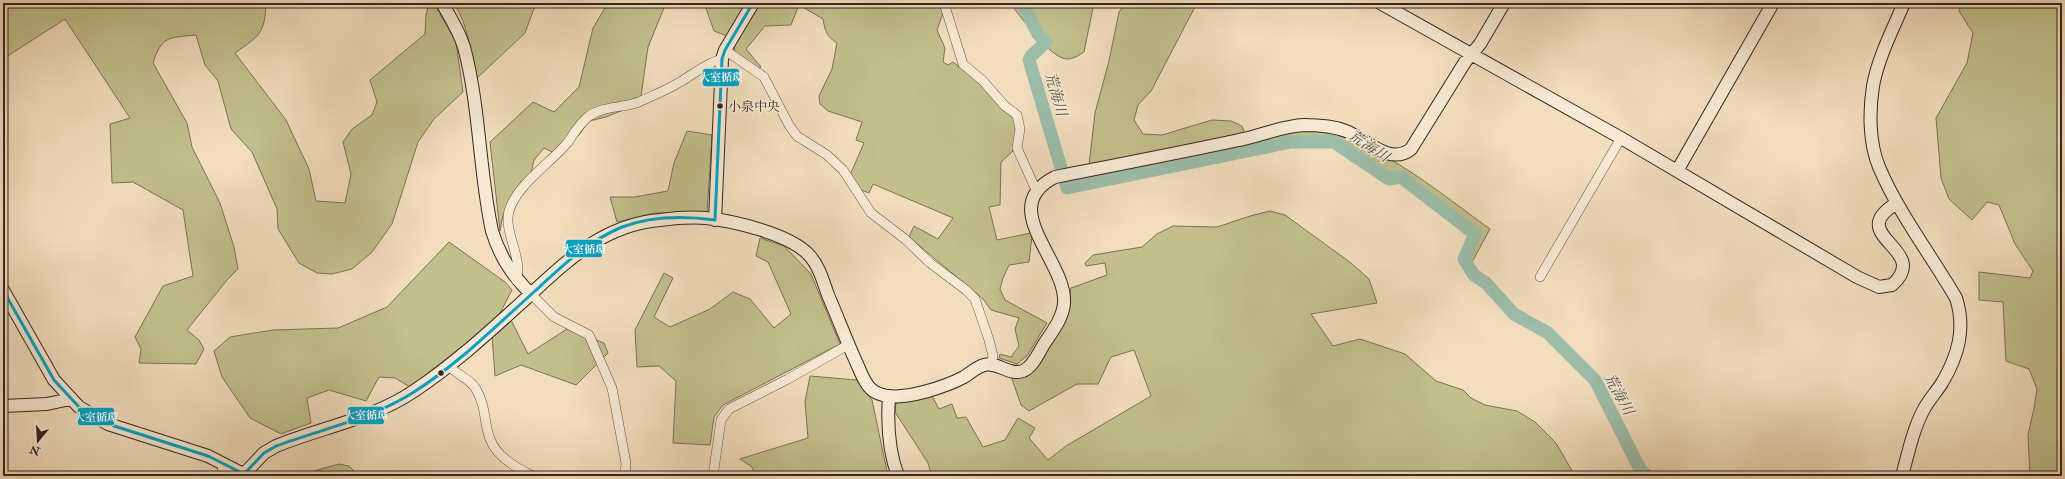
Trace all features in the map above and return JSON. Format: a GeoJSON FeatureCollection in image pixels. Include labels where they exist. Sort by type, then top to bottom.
{"type":"FeatureCollection","features":[{"type":"Feature","properties":{"kind":"street"},"geometry":{"type":"LineString","coordinates":[[442,3],[457,28],[464,47],[492,231],[502,258],[516,280],[554,317],[589,335],[612,388],[626,463],[625,476]]}},
{"type":"Feature","properties":{"kind":"street"},"geometry":{"type":"LineString","coordinates":[[715,220],[724,55],[752,3]]}},
{"type":"Feature","properties":{"kind":"street"},"geometry":{"type":"LineString","coordinates":[[944,3],[963,64],[982,80],[1005,106],[1017,115],[1020,129],[1017,148],[1036,190]]}},
{"type":"Feature","properties":{"kind":"street"},"geometry":{"type":"LineString","coordinates":[[1380,3],[1621,138],[1857,277],[1879,287],[1892,285],[1898,281],[1901,274],[1901,258],[1879,231],[1878,223],[1880,216],[1897,203]]}},
{"type":"Feature","properties":{"kind":"street"},"geometry":{"type":"LineString","coordinates":[[3,290],[54,380],[70,399],[91,416],[108,424],[201,454],[246,475],[264,452],[276,446],[394,404],[427,382],[448,365],[590,244],[624,226],[659,220],[687,218],[715,220],[761,231],[798,245],[806,252],[817,267],[848,345],[866,382],[872,390],[889,396],[928,391],[950,384],[984,365],[991,364],[1016,372],[1027,368],[1058,322],[1063,307],[1064,295],[1059,276],[1040,242],[1031,210],[1032,196],[1044,183],[1054,177],[1247,139],[1286,127],[1297,126],[1319,125],[1345,131],[1390,155],[1402,155],[1411,149],[1464,62],[1472,55],[1504,3]]}},
{"type":"Feature","properties":{"kind":"street"},"geometry":{"type":"LineString","coordinates":[[1677,171],[1773,3]]}},
{"type":"Feature","properties":{"kind":"street"},"geometry":{"type":"LineString","coordinates":[[1902,476],[1924,409],[1954,361],[1960,342],[1961,327],[1960,312],[1956,298],[1897,203],[1879,166],[1874,150],[1871,105],[1873,85],[1878,67],[1904,3]]}},
{"type":"Feature","properties":{"kind":"street"},"geometry":{"type":"LineString","coordinates":[[516,280],[518,276],[508,218],[509,209],[519,193],[568,142],[579,125],[591,115],[636,102],[656,94],[678,83],[724,55]]}},
{"type":"Feature","properties":{"kind":"street"},"geometry":{"type":"LineString","coordinates":[[724,55],[764,77],[789,125],[797,136],[827,155],[843,170],[871,213],[905,239],[930,263],[966,290],[975,299],[989,340],[992,356],[991,364]]}},
{"type":"Feature","properties":{"kind":"street"},"geometry":{"type":"LineString","coordinates":[[1540,276],[1621,138]]}},
{"type":"Feature","properties":{"kind":"street"},"geometry":{"type":"LineString","coordinates":[[713,476],[723,414],[729,409],[788,379],[848,345]]}},
{"type":"Feature","properties":{"kind":"street"},"geometry":{"type":"LineString","coordinates":[[448,365],[454,373],[472,383],[484,404],[489,437],[492,445],[512,465],[533,476]]}},
{"type":"Feature","properties":{"kind":"street"},"geometry":{"type":"LineString","coordinates":[[889,396],[889,440],[892,459],[898,476]]}},
{"type":"Feature","properties":{"kind":"street"},"geometry":{"type":"LineString","coordinates":[[3,406],[47,404],[70,399]]}},
{"type":"Feature","properties":{"kind":"street"},"geometry":{"type":"LineString","coordinates":[[220,476],[225,464]]}},
{"type":"Feature","properties":{"kind":"shaded area"},"geometry":{"type":"Polygon","coordinates":[[[3,3],[266,3],[264,22],[259,33],[255,38],[235,53],[286,120],[309,169],[316,201],[345,203],[351,174],[343,142],[352,129],[372,115],[377,102],[370,80],[425,34],[426,15],[429,3],[434,3],[456,42],[463,92],[434,119],[418,142],[392,224],[372,252],[352,269],[332,274],[317,273],[299,263],[278,229],[277,209],[252,152],[231,129],[218,81],[205,65],[196,35],[173,38],[163,43],[156,54],[153,63],[187,123],[192,147],[220,203],[234,247],[238,269],[227,280],[187,330],[199,340],[204,349],[196,364],[139,363],[141,349],[135,337],[163,286],[193,276],[183,210],[133,182],[112,183],[110,124],[130,118],[65,19],[3,59],[3,3]]]}},
{"type":"Feature","properties":{"kind":"shaded area"},"geometry":{"type":"Polygon","coordinates":[[[454,3],[536,3],[525,33],[475,80],[471,50],[466,31],[454,3]]]}},
{"type":"Feature","properties":{"kind":"shaded area"},"geometry":{"type":"Polygon","coordinates":[[[608,3],[666,3],[648,47],[640,103],[606,117],[589,121],[579,135],[557,154],[544,148],[534,160],[531,173],[503,215],[500,231],[490,142],[533,102],[554,112],[579,87],[593,28],[608,3]]]}},
{"type":"Feature","properties":{"kind":"shaded area"},"geometry":{"type":"Polygon","coordinates":[[[709,3],[747,3],[727,36],[714,31],[706,8],[709,3]]]}},
{"type":"Feature","properties":{"kind":"shaded area"},"geometry":{"type":"Polygon","coordinates":[[[761,3],[941,3],[944,10],[937,30],[945,48],[943,62],[948,65],[953,62],[973,77],[999,105],[1012,115],[1016,121],[1016,136],[1013,151],[1001,162],[1000,205],[989,207],[997,240],[1031,233],[1032,236],[1029,262],[1009,265],[1000,289],[1005,300],[1047,323],[1027,356],[1017,364],[999,358],[1000,354],[1011,357],[1019,346],[1015,329],[1019,318],[991,310],[983,299],[909,237],[914,226],[938,239],[953,218],[873,184],[869,193],[858,189],[850,175],[864,143],[856,140],[862,122],[828,111],[820,104],[819,96],[832,69],[837,43],[827,33],[823,19],[799,5],[791,25],[765,26],[746,49],[761,67],[758,69],[735,53],[734,45],[761,3]]]}},
{"type":"Feature","properties":{"kind":"shaded area"},"geometry":{"type":"Polygon","coordinates":[[[1010,3],[1094,3],[1084,52],[1072,58],[1067,59],[1060,57],[1036,36],[1010,3]]]}},
{"type":"Feature","properties":{"kind":"shaded area"},"geometry":{"type":"Polygon","coordinates":[[[1126,3],[1197,3],[1151,91],[1138,105],[1134,120],[1143,134],[1162,135],[1212,120],[1231,121],[1242,126],[1245,134],[1089,165],[1095,113],[1109,61],[1119,12],[1126,3]]]}},
{"type":"Feature","properties":{"kind":"shaded area"},"geometry":{"type":"Polygon","coordinates":[[[1961,3],[2062,3],[2062,476],[2030,476],[2028,435],[2037,389],[2029,369],[2006,361],[2003,302],[1979,300],[1979,272],[2030,278],[2033,271],[2015,244],[1999,205],[1987,202],[1972,220],[1949,199],[1941,178],[1936,118],[1967,63],[1973,33],[1959,11],[1961,3]]]}},
{"type":"Feature","properties":{"kind":"shaded area"},"geometry":{"type":"Polygon","coordinates":[[[1321,130],[1344,137],[1389,158],[1430,185],[1490,229],[1472,262],[1467,258],[1478,233],[1401,175],[1390,176],[1334,140],[1291,139],[1124,178],[1068,185],[1067,181],[1293,131],[1321,130]]]}},
{"type":"Feature","properties":{"kind":"shaded area"},"geometry":{"type":"Polygon","coordinates":[[[687,131],[712,135],[707,213],[655,213],[617,222],[610,197],[635,197],[668,191],[674,163],[687,131]]]}},
{"type":"Feature","properties":{"kind":"shaded area"},"geometry":{"type":"Polygon","coordinates":[[[1270,211],[1285,215],[1351,263],[1369,279],[1377,303],[1311,314],[1333,346],[1360,339],[1405,354],[1436,381],[1463,390],[1471,398],[1485,405],[1517,411],[1535,422],[1556,443],[1575,476],[932,476],[928,463],[895,412],[896,403],[931,394],[939,409],[952,404],[957,418],[966,417],[983,447],[1005,440],[1018,418],[1035,428],[1029,438],[1048,460],[1066,446],[1151,396],[1134,350],[1111,357],[1098,384],[1077,384],[1029,411],[1021,405],[1011,376],[1022,376],[1068,309],[1071,288],[1107,275],[1105,263],[1086,266],[1085,263],[1093,255],[1142,247],[1157,234],[1173,226],[1217,227],[1270,211]]]}},
{"type":"Feature","properties":{"kind":"shaded area"},"geometry":{"type":"Polygon","coordinates":[[[760,238],[784,246],[811,274],[840,344],[723,405],[714,417],[710,445],[673,443],[676,381],[659,366],[637,367],[635,330],[664,273],[673,278],[654,317],[670,327],[710,309],[733,292],[750,299],[774,328],[791,314],[768,262],[756,256],[760,238]]]}},
{"type":"Feature","properties":{"kind":"shaded area"},"geometry":{"type":"Polygon","coordinates":[[[449,242],[505,282],[512,290],[497,319],[410,387],[395,378],[379,377],[366,401],[329,390],[307,398],[311,423],[281,434],[250,418],[222,377],[214,351],[230,337],[273,330],[338,328],[387,307],[449,242]]]}},
{"type":"Feature","properties":{"kind":"shaded area"},"geometry":{"type":"Polygon","coordinates":[[[511,320],[528,354],[567,329],[604,343],[608,353],[576,385],[521,365],[495,376],[492,335],[511,320]]]}},
{"type":"Feature","properties":{"kind":"shaded area"},"geometry":{"type":"Polygon","coordinates":[[[810,376],[857,380],[872,400],[888,476],[755,476],[752,467],[740,459],[808,438],[805,402],[810,376]]]}},
{"type":"Feature","properties":{"kind":"shaded area"},"geometry":{"type":"Polygon","coordinates":[[[339,464],[349,466],[359,476],[296,476],[339,464]]]}},
{"type":"Feature","properties":{"kind":"waterway","name":"荒海川"},"geometry":{"type":"LineString","coordinates":[[1022,3],[1038,34],[1046,42],[1031,56],[1029,60],[1067,188],[1291,142],[1334,142],[1389,179],[1401,177],[1475,234],[1464,259],[1474,275],[1486,283],[1514,314],[1548,333],[1595,380],[1641,471],[1648,476]]}},
{"type":"Feature","properties":{"kind":"transit line","name":"大室循環"},"geometry":{"type":"LineString","coordinates":[[715,220],[722,59],[725,50],[753,3]]}},
{"type":"Feature","properties":{"kind":"transit line","name":"大室循環"},"geometry":{"type":"LineString","coordinates":[[244,474],[264,453],[276,446],[364,416],[414,392],[461,357],[576,255],[586,247],[610,233],[633,223],[656,219],[692,218],[715,220]]}},
{"type":"Feature","properties":{"kind":"transit line","name":"大室循環"},"geometry":{"type":"LineString","coordinates":[[3,290],[54,380],[79,407],[108,424],[208,456],[244,474]]}},
{"type":"Feature","properties":{"kind":"place","name":"小泉中央"},"geometry":{"type":"Point","coordinates":[720,106]}}]}
